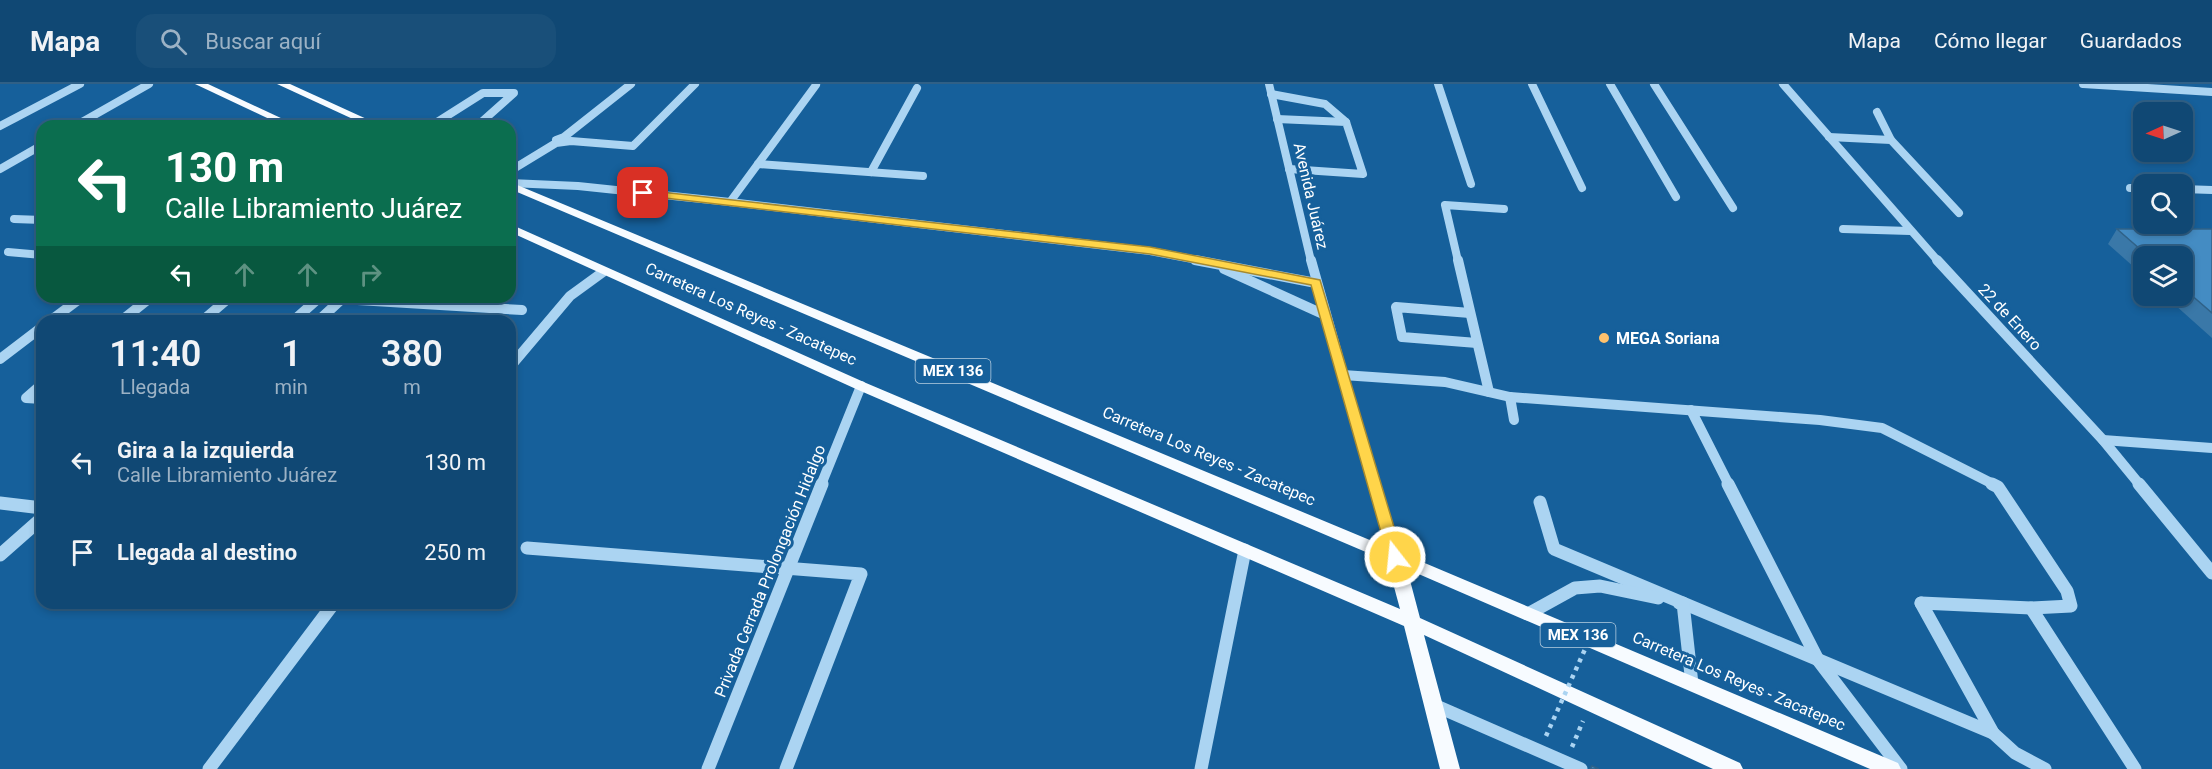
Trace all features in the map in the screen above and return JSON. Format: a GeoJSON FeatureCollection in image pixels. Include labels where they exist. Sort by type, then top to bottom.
{"type":"FeatureCollection","features":[{"type":"Feature","properties":{"kind":"main road"},"geometry":{"type":"LineString","coordinates":[[200,84],[280,120]]}},
{"type":"Feature","properties":{"kind":"main road"},"geometry":{"type":"LineString","coordinates":[[282,84],[363,120]]}},
{"type":"Feature","properties":{"kind":"main road","name":"Carretera Los Reyes - Zacatepec"},"geometry":{"type":"LineString","coordinates":[[516,187],[1891,769]]}},
{"type":"Feature","properties":{"kind":"main road","name":"Carretera Los Reyes - Zacatepec"},"geometry":{"type":"LineString","coordinates":[[516,231],[603,272],[861,386],[1412,622],[1590,704],[1707,764],[1733,769]]}},
{"type":"Feature","properties":{"kind":"main road"},"geometry":{"type":"LineString","coordinates":[[1395,557],[1450,769]]}},
{"type":"Feature","properties":{"kind":"street"},"geometry":{"type":"LineString","coordinates":[[0,126],[80,84]]}},
{"type":"Feature","properties":{"kind":"street"},"geometry":{"type":"LineString","coordinates":[[86,120],[149,84]]}},
{"type":"Feature","properties":{"kind":"street"},"geometry":{"type":"LineString","coordinates":[[516,159],[542,144],[564,137],[631,84]]}},
{"type":"Feature","properties":{"kind":"street"},"geometry":{"type":"LineString","coordinates":[[516,167],[556,143],[571,141],[633,146],[695,84]]}},
{"type":"Feature","properties":{"kind":"street"},"geometry":{"type":"LineString","coordinates":[[1438,84],[1471,184]]}},
{"type":"Feature","properties":{"kind":"street"},"geometry":{"type":"LineString","coordinates":[[1532,84],[1582,188]]}},
{"type":"Feature","properties":{"kind":"street"},"geometry":{"type":"LineString","coordinates":[[1610,84],[1676,197]]}},
{"type":"Feature","properties":{"kind":"street"},"geometry":{"type":"LineString","coordinates":[[1654,84],[1733,208]]}},
{"type":"Feature","properties":{"kind":"street","name":"22 de Enero"},"geometry":{"type":"LineString","coordinates":[[1784,84],[1910,231],[2103,440],[2212,573]]}},
{"type":"Feature","properties":{"kind":"street"},"geometry":{"type":"LineString","coordinates":[[2083,84],[2212,92]]}},
{"type":"Feature","properties":{"kind":"street"},"geometry":{"type":"LineString","coordinates":[[730,202],[816,85]]}},
{"type":"Feature","properties":{"kind":"street"},"geometry":{"type":"LineString","coordinates":[[871,172],[917,88]]}},
{"type":"Feature","properties":{"kind":"street"},"geometry":{"type":"LineString","coordinates":[[1270,89],[1325,104],[1346,123],[1363,174],[1289,170]]}},
{"type":"Feature","properties":{"kind":"street","name":"Avenida Juárez"},"geometry":{"type":"LineString","coordinates":[[1270,89],[1316,283],[1395,557]]}},
{"type":"Feature","properties":{"kind":"street"},"geometry":{"type":"LineString","coordinates":[[440,120],[483,93],[514,93],[484,120]]}},
{"type":"Feature","properties":{"kind":"street"},"geometry":{"type":"LineString","coordinates":[[1877,112],[1891,140],[1959,213]]}},
{"type":"Feature","properties":{"kind":"street"},"geometry":{"type":"LineString","coordinates":[[1277,119],[1346,123]]}},
{"type":"Feature","properties":{"kind":"street"},"geometry":{"type":"LineString","coordinates":[[1829,137],[1891,140]]}},
{"type":"Feature","properties":{"kind":"street"},"geometry":{"type":"LineString","coordinates":[[0,169],[36,148]]}},
{"type":"Feature","properties":{"kind":"street"},"geometry":{"type":"LineString","coordinates":[[758,164],[923,176]]}},
{"type":"Feature","properties":{"kind":"street"},"geometry":{"type":"LineString","coordinates":[[516,184],[578,186],[730,202],[1150,251],[1316,283]]}},
{"type":"Feature","properties":{"kind":"street"},"geometry":{"type":"LineString","coordinates":[[2193,189],[2212,190]]}},
{"type":"Feature","properties":{"kind":"street"},"geometry":{"type":"LineString","coordinates":[[1489,392],[1445,205],[1504,208]]}},
{"type":"Feature","properties":{"kind":"street"},"geometry":{"type":"LineString","coordinates":[[14,219],[36,220]]}},
{"type":"Feature","properties":{"kind":"street"},"geometry":{"type":"LineString","coordinates":[[1843,229],[1910,231]]}},
{"type":"Feature","properties":{"kind":"street"},"geometry":{"type":"LineString","coordinates":[[8,252],[36,254]]}},
{"type":"Feature","properties":{"kind":"street"},"geometry":{"type":"LineString","coordinates":[[1207,261],[1325,315]]}},
{"type":"Feature","properties":{"kind":"street"},"geometry":{"type":"LineString","coordinates":[[516,361],[570,296],[603,272]]}},
{"type":"Feature","properties":{"kind":"street"},"geometry":{"type":"LineString","coordinates":[[58,315],[74,303]]}},
{"type":"Feature","properties":{"kind":"street"},"geometry":{"type":"LineString","coordinates":[[128,315],[144,303]]}},
{"type":"Feature","properties":{"kind":"street"},"geometry":{"type":"LineString","coordinates":[[209,315],[223,303]]}},
{"type":"Feature","properties":{"kind":"street"},"geometry":{"type":"LineString","coordinates":[[300,315],[313,303]]}},
{"type":"Feature","properties":{"kind":"street"},"geometry":{"type":"LineString","coordinates":[[324,315],[337,303]]}},
{"type":"Feature","properties":{"kind":"street"},"geometry":{"type":"LineString","coordinates":[[417,303],[522,310]]}},
{"type":"Feature","properties":{"kind":"street"},"geometry":{"type":"LineString","coordinates":[[1470,313],[1396,307],[1402,337],[1477,344]]}},
{"type":"Feature","properties":{"kind":"street"},"geometry":{"type":"LineString","coordinates":[[0,360],[36,332]]}},
{"type":"Feature","properties":{"kind":"street"},"geometry":{"type":"LineString","coordinates":[[1343,375],[1445,381],[1510,397],[1691,410],[1882,428],[1998,487],[2067,591],[2071,606],[2031,608],[1921,603],[1993,734]]}},
{"type":"Feature","properties":{"kind":"street","name":"Privada Cerrada Prolongación Hidalgo"},"geometry":{"type":"LineString","coordinates":[[708,769],[861,386]]}},
{"type":"Feature","properties":{"kind":"street"},"geometry":{"type":"LineString","coordinates":[[36,389],[26,398],[36,399]]}},
{"type":"Feature","properties":{"kind":"street"},"geometry":{"type":"LineString","coordinates":[[1510,397],[1514,420]]}},
{"type":"Feature","properties":{"kind":"street"},"geometry":{"type":"LineString","coordinates":[[1691,410],[1818,660],[1901,769]]}},
{"type":"Feature","properties":{"kind":"street"},"geometry":{"type":"LineString","coordinates":[[2103,440],[2212,448]]}},
{"type":"Feature","properties":{"kind":"street"},"geometry":{"type":"LineString","coordinates":[[1540,502],[1554,549],[1993,734],[2015,753],[2046,769]]}},
{"type":"Feature","properties":{"kind":"street"},"geometry":{"type":"LineString","coordinates":[[0,513],[5,504],[36,507]]}},
{"type":"Feature","properties":{"kind":"street"},"geometry":{"type":"LineString","coordinates":[[0,555],[36,523]]}},
{"type":"Feature","properties":{"kind":"street"},"geometry":{"type":"LineString","coordinates":[[527,548],[861,574],[786,769]]}},
{"type":"Feature","properties":{"kind":"street"},"geometry":{"type":"LineString","coordinates":[[1201,769],[1245,550]]}},
{"type":"Feature","properties":{"kind":"street"},"geometry":{"type":"LineString","coordinates":[[1527,614],[1575,588],[1600,586],[1683,603]]}},
{"type":"Feature","properties":{"kind":"street"},"geometry":{"type":"LineString","coordinates":[[1683,603],[1692,684]]}},
{"type":"Feature","properties":{"kind":"street"},"geometry":{"type":"LineString","coordinates":[[2031,608],[2135,769]]}},
{"type":"Feature","properties":{"kind":"street"},"geometry":{"type":"LineString","coordinates":[[210,769],[330,609]]}},
{"type":"Feature","properties":{"kind":"street"},"geometry":{"type":"LineString","coordinates":[[1434,705],[1581,769]]}},
{"type":"Feature","properties":{"kind":"path"},"geometry":{"type":"LineString","coordinates":[[1546,736],[1594,627]]}},
{"type":"Feature","properties":{"kind":"path"},"geometry":{"type":"LineString","coordinates":[[1572,747],[1590,704]]}},
{"type":"Feature","properties":{"kind":"building"},"geometry":{"type":"Polygon","coordinates":[[[2117,229],[2133,229],[2133,234],[2193,234],[2193,229],[2212,229],[2212,313],[2193,297],[2193,246],[2137,246],[2117,229]]]}},
{"type":"Feature","properties":{"kind":"place","name":"MEGA Soriana"},"geometry":{"type":"Point","coordinates":[1604,338]}},
{"type":"Feature","properties":{"kind":"route"},"geometry":{"type":"LineString","coordinates":[[643,193],[1150,251],[1316,283],[1395,557]]}}]}
